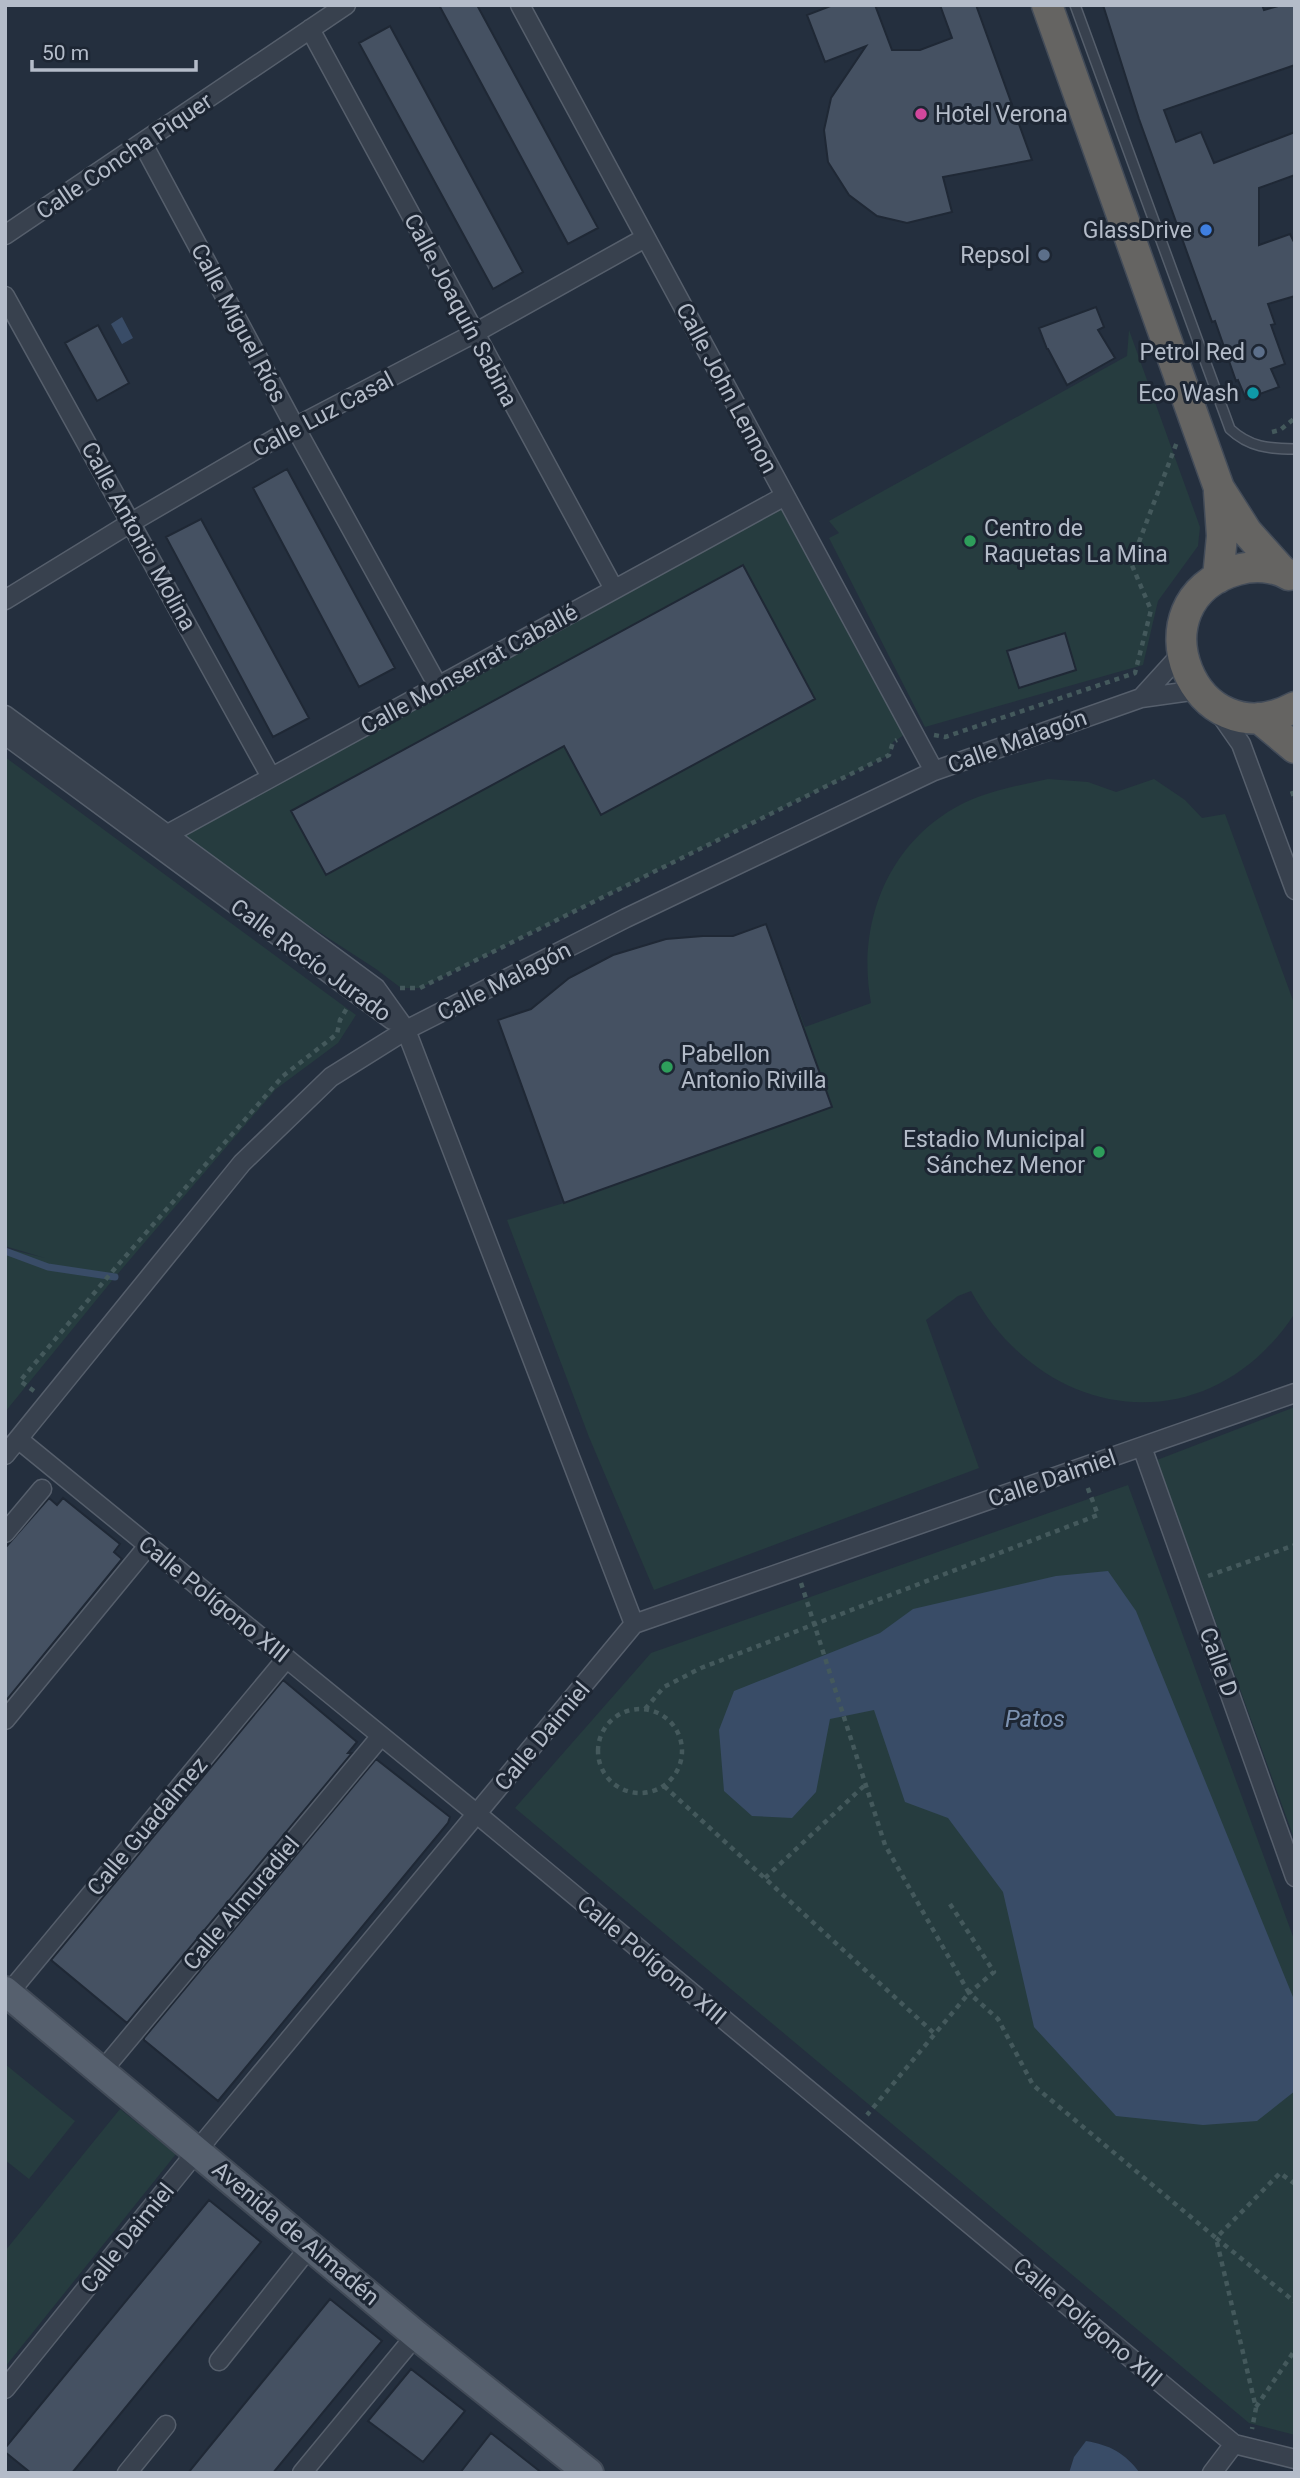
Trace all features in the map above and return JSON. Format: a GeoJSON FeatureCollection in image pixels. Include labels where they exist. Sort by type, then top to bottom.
{"type":"FeatureCollection","features":[{"type":"Feature","properties":{"kind":"highway"},"geometry":{"type":"LineString","coordinates":[[1047,5],[1219,488],[1247,531],[1290,572]]}},
{"type":"Feature","properties":{"kind":"highway"},"geometry":{"type":"LineString","coordinates":[[1218,578],[1222,537],[1219,488]]}},
{"type":"Feature","properties":{"kind":"highway"},"geometry":{"type":"LineString","coordinates":[[1290,572],[1269,568],[1242,568],[1218,578],[1203,589],[1188,610],[1181,636],[1186,671],[1206,697],[1236,715],[1259,718],[1295,707]]}},
{"type":"Feature","properties":{"kind":"highway"},"geometry":{"type":"LineString","coordinates":[[1259,718],[1295,748]]}},
{"type":"Feature","properties":{"kind":"main road","name":"Avenida de Almadén"},"geometry":{"type":"LineString","coordinates":[[7,1993],[416,2335],[589,2473]]}},
{"type":"Feature","properties":{"kind":"street","name":"Calle Concha Piquer"},"geometry":{"type":"LineString","coordinates":[[5,235],[346,5]]}},
{"type":"Feature","properties":{"kind":"street","name":"Calle John Lennon"},"geometry":{"type":"LineString","coordinates":[[520,5],[934,771]]}},
{"type":"Feature","properties":{"kind":"street","name":"Calle Joaquín Sabina"},"geometry":{"type":"LineString","coordinates":[[310,29],[473,334],[614,589]]}},
{"type":"Feature","properties":{"kind":"street","name":"Calle Miguel Ríos"},"geometry":{"type":"LineString","coordinates":[[143,144],[295,428],[438,685]]}},
{"type":"Feature","properties":{"kind":"street","name":"Calle Luz Casal"},"geometry":{"type":"LineString","coordinates":[[5,600],[132,522],[295,428],[473,334],[645,238]]}},
{"type":"Feature","properties":{"kind":"street","name":"Calle Antonio Molina"},"geometry":{"type":"LineString","coordinates":[[5,296],[271,777]]}},
{"type":"Feature","properties":{"kind":"street","name":"Calle Monserrat Caballé"},"geometry":{"type":"LineString","coordinates":[[163,841],[271,777],[785,496]]}},
{"type":"Feature","properties":{"kind":"street","name":"Calle Malagón"},"geometry":{"type":"LineString","coordinates":[[1141,698],[1182,653]]}},
{"type":"Feature","properties":{"kind":"street","name":"Calle Malagón"},"geometry":{"type":"LineString","coordinates":[[5,1455],[242,1163],[331,1077],[407,1030],[626,918],[934,771],[1141,698],[1206,697]]}},
{"type":"Feature","properties":{"kind":"street"},"geometry":{"type":"LineString","coordinates":[[1206,697],[1241,744],[1295,890]]}},
{"type":"Feature","properties":{"kind":"street","name":"Calle Rocío Jurado"},"geometry":{"type":"LineString","coordinates":[[5,715],[407,1030]]}},
{"type":"Feature","properties":{"kind":"street","name":"Calle Rocío Jurado"},"geometry":{"type":"LineString","coordinates":[[5,735],[163,841]]}},
{"type":"Feature","properties":{"kind":"street"},"geometry":{"type":"LineString","coordinates":[[407,1030],[634,1624]]}},
{"type":"Feature","properties":{"kind":"street","name":"Calle Daimiel"},"geometry":{"type":"LineString","coordinates":[[5,2389],[198,2150],[634,1624],[1295,1394]]}},
{"type":"Feature","properties":{"kind":"street","name":"Calle Polígono XIII"},"geometry":{"type":"LineString","coordinates":[[18,1439],[1242,2446],[1295,2459]]}},
{"type":"Feature","properties":{"kind":"street","name":"Calle D"},"geometry":{"type":"LineString","coordinates":[[1142,1447],[1295,1877]]}},
{"type":"Feature","properties":{"kind":"street"},"geometry":{"type":"LineString","coordinates":[[5,1533],[42,1489]]}},
{"type":"Feature","properties":{"kind":"street"},"geometry":{"type":"LineString","coordinates":[[5,1720],[148,1546]]}},
{"type":"Feature","properties":{"kind":"street","name":"Calle Guadalmez"},"geometry":{"type":"LineString","coordinates":[[7,1993],[286,1658]]}},
{"type":"Feature","properties":{"kind":"street","name":"Calle Almuradiel"},"geometry":{"type":"LineString","coordinates":[[102,2071],[381,1736]]}},
{"type":"Feature","properties":{"kind":"street"},"geometry":{"type":"LineString","coordinates":[[219,2361],[311,2245]]}},
{"type":"Feature","properties":{"kind":"street"},"geometry":{"type":"LineString","coordinates":[[302,2473],[416,2335]]}},
{"type":"Feature","properties":{"kind":"street"},"geometry":{"type":"LineString","coordinates":[[127,2473],[166,2425]]}},
{"type":"Feature","properties":{"kind":"street"},"geometry":{"type":"LineString","coordinates":[[1212,2473],[1242,2446]]}},
{"type":"Feature","properties":{"kind":"lane"},"geometry":{"type":"LineString","coordinates":[[1075,5],[1230,429],[1239,438],[1255,446],[1295,449]]}},
{"type":"Feature","properties":{"kind":"path"},"geometry":{"type":"LineString","coordinates":[[1266,434],[1280,430],[1295,418]]}},
{"type":"Feature","properties":{"kind":"path"},"geometry":{"type":"LineString","coordinates":[[932,734],[945,737],[1135,673],[1151,610],[1131,563],[1179,435]]}},
{"type":"Feature","properties":{"kind":"path"},"geometry":{"type":"LineString","coordinates":[[1292,792],[1295,801]]}},
{"type":"Feature","properties":{"kind":"path"},"geometry":{"type":"LineString","coordinates":[[49,1402],[20,1381],[117,1266]]}},
{"type":"Feature","properties":{"kind":"path"},"geometry":{"type":"LineString","coordinates":[[645,1709],[664,1687],[701,1668],[1098,1515],[1084,1478]]}},
{"type":"Feature","properties":{"kind":"path"},"geometry":{"type":"LineString","coordinates":[[1191,1582],[1294,1547]]}},
{"type":"Feature","properties":{"kind":"path"},"geometry":{"type":"LineString","coordinates":[[796,1567],[885,1845],[969,1993],[998,2019],[1032,2085],[1295,2302]]}},
{"type":"Feature","properties":{"kind":"path"},"geometry":{"type":"LineString","coordinates":[[645,1709],[659,1713],[671,1722],[680,1741],[681,1762],[675,1775],[664,1786],[651,1792],[623,1790],[612,1783],[603,1772],[598,1747],[609,1723],[619,1715],[645,1709]]}},
{"type":"Feature","properties":{"kind":"path"},"geometry":{"type":"LineString","coordinates":[[765,1878],[866,1784]]}},
{"type":"Feature","properties":{"kind":"path"},"geometry":{"type":"LineString","coordinates":[[664,1786],[935,2034]]}},
{"type":"Feature","properties":{"kind":"path"},"geometry":{"type":"LineString","coordinates":[[856,2129],[969,1993],[994,1972],[950,1904]]}},
{"type":"Feature","properties":{"kind":"path"},"geometry":{"type":"LineString","coordinates":[[1216,2238],[1280,2173],[1295,2184]]}},
{"type":"Feature","properties":{"kind":"path"},"geometry":{"type":"LineString","coordinates":[[1216,2238],[1256,2408]]}},
{"type":"Feature","properties":{"kind":"path"},"geometry":{"type":"LineString","coordinates":[[1242,2446],[1256,2408],[1295,2350]]}},
{"type":"Feature","properties":{"kind":"green space","name":"Centro de Raquetas La Mina"},"geometry":{"type":"Polygon","coordinates":[[[1129,330],[1200,527],[1198,546],[1158,601],[1143,665],[925,727],[829,538],[839,533],[829,521],[1127,356],[1129,330]]]}},
{"type":"Feature","properties":{"kind":"green space"},"geometry":{"type":"Polygon","coordinates":[[[785,496],[912,730],[893,742],[889,755],[420,988],[401,988],[168,834],[785,496]]]}},
{"type":"Feature","properties":{"kind":"green space"},"geometry":{"type":"Polygon","coordinates":[[[5,757],[356,1015],[338,1043],[276,1089],[115,1277],[5,1412],[5,1248],[45,1258],[5,1246],[5,757]]]}},
{"type":"Feature","properties":{"kind":"green space"},"geometry":{"type":"Polygon","coordinates":[[[1048,779],[1088,782],[1116,792],[1154,779],[1185,800],[1202,818],[1225,814],[1295,1006],[1295,1313],[1259,1355],[1218,1384],[1174,1399],[1128,1402],[1083,1392],[1040,1370],[1002,1336],[971,1291],[958,1296],[926,1320],[979,1468],[654,1590],[589,1437],[507,1220],[564,1203],[498,1020],[531,1009],[569,978],[613,955],[666,939],[733,936],[766,924],[805,1027],[871,1003],[869,943],[874,914],[884,886],[898,860],[939,818],[966,802],[996,791],[1048,779]]]}},
{"type":"Feature","properties":{"kind":"green space"},"geometry":{"type":"Polygon","coordinates":[[[1295,1407],[1295,1841],[1157,1460],[1295,1407]]]}},
{"type":"Feature","properties":{"kind":"green space"},"geometry":{"type":"Polygon","coordinates":[[[1128,1485],[1295,1942],[1295,2435],[1249,2423],[515,1808],[651,1653],[1128,1485]]]}},
{"type":"Feature","properties":{"kind":"green space"},"geometry":{"type":"Polygon","coordinates":[[[5,2064],[75,2121],[29,2179],[5,2160],[5,2064]]]}},
{"type":"Feature","properties":{"kind":"green space"},"geometry":{"type":"Polygon","coordinates":[[[120,2109],[176,2154],[5,2367],[5,2251],[120,2109]]]}},
{"type":"Feature","properties":{"kind":"water"},"geometry":{"type":"Polygon","coordinates":[[[122,317],[133,338],[122,344],[111,324],[122,317]]]}},
{"type":"Feature","properties":{"kind":"water","name":"Patos"},"geometry":{"type":"Polygon","coordinates":[[[1108,1571],[1136,1611],[1295,2002],[1295,2091],[1257,2121],[1203,2125],[1116,2116],[1034,2027],[1003,1892],[948,1818],[905,1802],[874,1710],[830,1719],[816,1792],[792,1818],[752,1816],[724,1791],[719,1730],[734,1691],[880,1633],[913,1609],[1056,1576],[1108,1571]]]}},
{"type":"Feature","properties":{"kind":"water"},"geometry":{"type":"Polygon","coordinates":[[[1086,2441],[1116,2451],[1129,2460],[1140,2473],[1069,2473],[1074,2457],[1086,2441]]]}},
{"type":"Feature","properties":{"kind":"building"},"geometry":{"type":"Polygon","coordinates":[[[439,5],[477,5],[598,228],[568,244],[439,5]]]}},
{"type":"Feature","properties":{"kind":"building","name":"Hotel Verona"},"geometry":{"type":"Polygon","coordinates":[[[833,5],[875,5],[892,50],[920,50],[952,38],[940,5],[976,5],[1032,160],[943,177],[952,212],[907,223],[877,216],[849,195],[828,162],[824,130],[831,98],[866,46],[825,62],[807,15],[833,5]]]}},
{"type":"Feature","properties":{"kind":"building"},"geometry":{"type":"Polygon","coordinates":[[[1103,5],[1262,5],[1264,10],[1295,5],[1295,65],[1164,110],[1176,142],[1201,132],[1214,163],[1295,132],[1295,175],[1259,188],[1259,245],[1290,234],[1295,244],[1295,296],[1268,304],[1275,324],[1271,325],[1285,364],[1271,369],[1279,387],[1246,399],[1238,380],[1236,381],[1139,119],[1103,5]]]}},
{"type":"Feature","properties":{"kind":"building"},"geometry":{"type":"Polygon","coordinates":[[[390,26],[523,272],[493,289],[359,43],[390,26]]]}},
{"type":"Feature","properties":{"kind":"building"},"geometry":{"type":"Polygon","coordinates":[[[1096,307],[1104,327],[1098,330],[1115,358],[1067,385],[1039,328],[1096,307]]]}},
{"type":"Feature","properties":{"kind":"building"},"geometry":{"type":"Polygon","coordinates":[[[98,325],[129,383],[97,401],[65,343],[98,325]]]}},
{"type":"Feature","properties":{"kind":"building"},"geometry":{"type":"Polygon","coordinates":[[[287,469],[395,668],[359,687],[253,488],[287,469]]]}},
{"type":"Feature","properties":{"kind":"building"},"geometry":{"type":"Polygon","coordinates":[[[201,519],[309,718],[273,737],[166,537],[201,519]]]}},
{"type":"Feature","properties":{"kind":"building"},"geometry":{"type":"Polygon","coordinates":[[[743,565],[815,699],[601,815],[564,746],[326,875],[291,811],[743,565]]]}},
{"type":"Feature","properties":{"kind":"building"},"geometry":{"type":"Polygon","coordinates":[[[1065,633],[1076,670],[1019,688],[1007,651],[1065,633]]]}},
{"type":"Feature","properties":{"kind":"building","name":"Pabellon Antonio Rivilla"},"geometry":{"type":"Polygon","coordinates":[[[766,924],[832,1107],[564,1203],[498,1020],[531,1009],[569,978],[613,955],[666,939],[733,936],[766,924]]]}},
{"type":"Feature","properties":{"kind":"building"},"geometry":{"type":"Polygon","coordinates":[[[49,1498],[57,1505],[63,1498],[120,1544],[114,1552],[122,1559],[5,1702],[5,1548],[49,1498]]]}},
{"type":"Feature","properties":{"kind":"building"},"geometry":{"type":"Polygon","coordinates":[[[283,1680],[357,1742],[348,1753],[352,1753],[127,2023],[51,1960],[283,1680]]]}},
{"type":"Feature","properties":{"kind":"building"},"geometry":{"type":"Polygon","coordinates":[[[376,1759],[450,1817],[448,1823],[218,2101],[144,2038],[376,1759]]]}},
{"type":"Feature","properties":{"kind":"building"},"geometry":{"type":"Polygon","coordinates":[[[209,2200],[261,2242],[72,2473],[31,2473],[5,2452],[5,2448],[209,2200]]]}},
{"type":"Feature","properties":{"kind":"building"},"geometry":{"type":"Polygon","coordinates":[[[330,2299],[382,2341],[273,2473],[188,2473],[330,2299]]]}},
{"type":"Feature","properties":{"kind":"building"},"geometry":{"type":"Polygon","coordinates":[[[411,2369],[465,2411],[423,2462],[368,2421],[411,2369]]]}},
{"type":"Feature","properties":{"kind":"building"},"geometry":{"type":"Polygon","coordinates":[[[491,2433],[542,2473],[460,2473],[491,2433]]]}},
{"type":"Feature","properties":{"kind":"waterway"},"geometry":{"type":"LineString","coordinates":[[5,1251],[48,1267],[115,1277]]}},
{"type":"Feature","properties":{"kind":"place","name":"Hotel Verona"},"geometry":{"type":"Point","coordinates":[921,114]}},
{"type":"Feature","properties":{"kind":"place","name":"GlassDrive"},"geometry":{"type":"Point","coordinates":[1206,230]}},
{"type":"Feature","properties":{"kind":"place","name":"Repsol"},"geometry":{"type":"Point","coordinates":[1044,255]}},
{"type":"Feature","properties":{"kind":"place","name":"Petrol Red"},"geometry":{"type":"Point","coordinates":[1259,352]}},
{"type":"Feature","properties":{"kind":"place","name":"Eco Wash"},"geometry":{"type":"Point","coordinates":[1253,393]}},
{"type":"Feature","properties":{"kind":"place","name":"Centro de Raquetas La Mina"},"geometry":{"type":"Point","coordinates":[970,541]}},
{"type":"Feature","properties":{"kind":"place","name":"Pabellon Antonio Rivilla"},"geometry":{"type":"Point","coordinates":[667,1067]}},
{"type":"Feature","properties":{"kind":"place","name":"Estadio Municipal Sánchez Menor"},"geometry":{"type":"Point","coordinates":[1099,1152]}}]}
